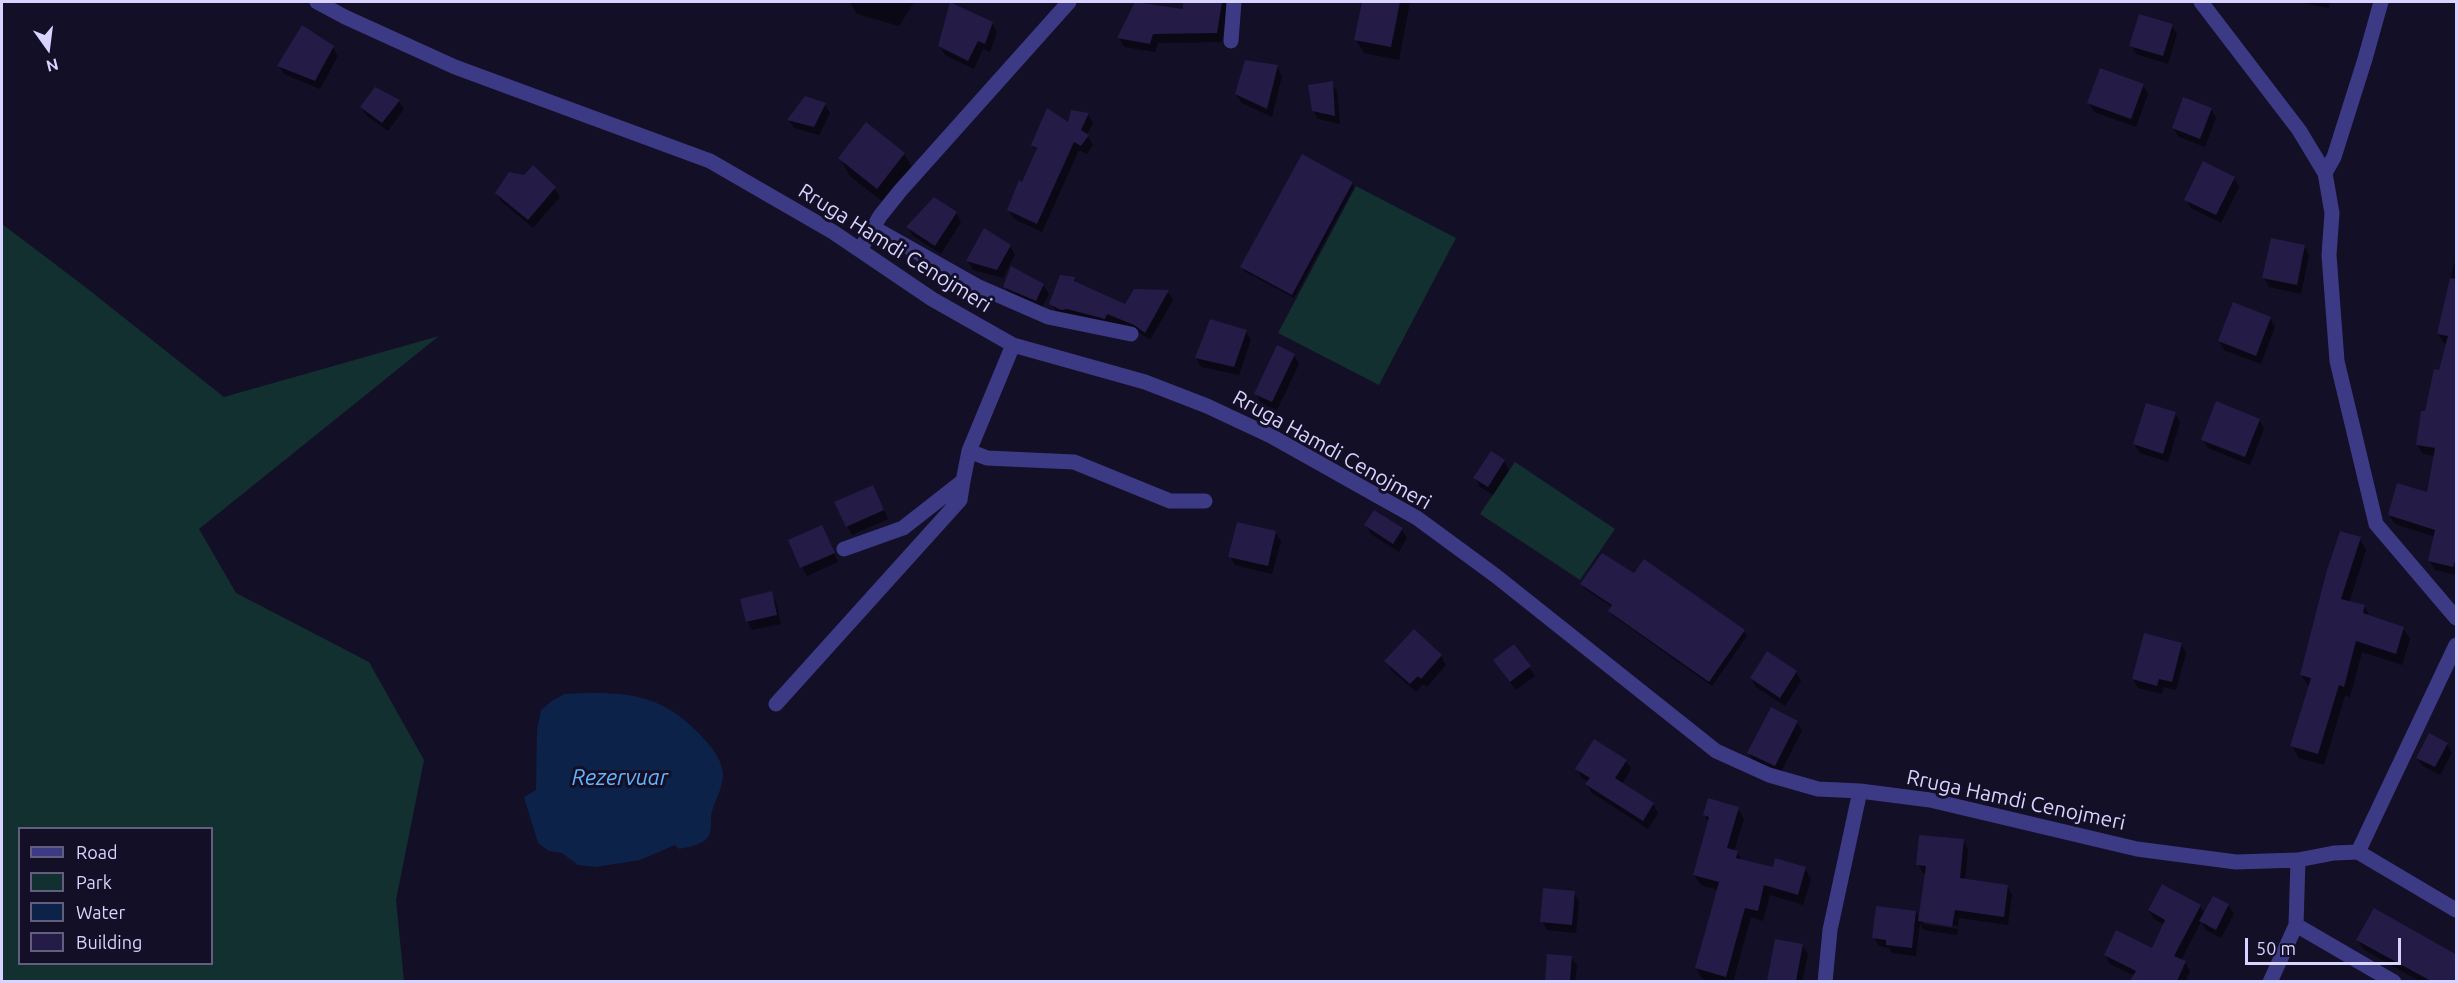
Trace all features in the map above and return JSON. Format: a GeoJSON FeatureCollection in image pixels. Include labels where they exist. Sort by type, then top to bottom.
{"type":"FeatureCollection","features":[{"type":"Feature","properties":{"kind":"street","name":"Rruga Hamdi Cenojmeri"},"geometry":{"type":"LineString","coordinates":[[317,2],[455,67],[710,161],[833,232],[932,299],[1013,345],[1145,382],[1207,406],[1271,436],[1417,518],[1496,576],[1716,751],[1769,775],[1818,789],[1860,791],[1930,800],[2137,849],[2235,862],[2298,860],[2334,853],[2358,852]]}},
{"type":"Feature","properties":{"kind":"street"},"geometry":{"type":"LineString","coordinates":[[860,250],[880,216],[900,191],[1069,2]]}},
{"type":"Feature","properties":{"kind":"street"},"geometry":{"type":"LineString","coordinates":[[1231,41],[1234,2]]}},
{"type":"Feature","properties":{"kind":"street"},"geometry":{"type":"LineString","coordinates":[[2201,2],[2299,130],[2325,172],[2332,213],[2329,255],[2337,361],[2376,524],[2456,614]]}},
{"type":"Feature","properties":{"kind":"street"},"geometry":{"type":"LineString","coordinates":[[2325,172],[2334,157],[2366,59],[2381,2]]}},
{"type":"Feature","properties":{"kind":"street"},"geometry":{"type":"LineString","coordinates":[[874,228],[977,286],[1048,317],[1131,334]]}},
{"type":"Feature","properties":{"kind":"street"},"geometry":{"type":"LineString","coordinates":[[776,704],[960,500],[969,451],[1013,345]]}},
{"type":"Feature","properties":{"kind":"street"},"geometry":{"type":"LineString","coordinates":[[969,451],[987,458],[1074,462],[1170,501],[1205,501]]}},
{"type":"Feature","properties":{"kind":"street"},"geometry":{"type":"LineString","coordinates":[[844,549],[903,528],[963,481]]}},
{"type":"Feature","properties":{"kind":"street"},"geometry":{"type":"LineString","coordinates":[[2457,645],[2358,852],[2457,910]]}},
{"type":"Feature","properties":{"kind":"street"},"geometry":{"type":"LineString","coordinates":[[1825,981],[1830,930],[1860,791]]}},
{"type":"Feature","properties":{"kind":"street"},"geometry":{"type":"LineString","coordinates":[[2270,981],[2296,925],[2298,860]]}},
{"type":"Feature","properties":{"kind":"street"},"geometry":{"type":"LineString","coordinates":[[2296,925],[2394,981]]}},
{"type":"Feature","properties":{"kind":"green space"},"geometry":{"type":"Polygon","coordinates":[[[1356,186],[1456,238],[1379,385],[1278,333],[1356,186]]]}},
{"type":"Feature","properties":{"kind":"green space"},"geometry":{"type":"Polygon","coordinates":[[[2,224],[224,397],[439,336],[199,529],[236,593],[369,662],[424,760],[396,900],[404,981],[2,981],[2,224]]]}},
{"type":"Feature","properties":{"kind":"green space"},"geometry":{"type":"Polygon","coordinates":[[[1515,462],[1615,529],[1580,580],[1480,514],[1515,462]]]}},
{"type":"Feature","properties":{"kind":"water","name":"Rezervuar"},"geometry":{"type":"Polygon","coordinates":[[[606,693],[641,698],[674,712],[705,740],[720,761],[723,776],[712,811],[710,833],[705,840],[697,845],[679,849],[675,845],[640,860],[596,867],[578,865],[562,853],[549,851],[538,843],[524,797],[536,790],[537,730],[541,710],[565,694],[606,693]]]}},
{"type":"Feature","properties":{"kind":"building"},"geometry":{"type":"Polygon","coordinates":[[[950,2],[993,22],[985,44],[978,41],[968,61],[938,46],[950,2]]]}},
{"type":"Feature","properties":{"kind":"building"},"geometry":{"type":"Polygon","coordinates":[[[1135,2],[1183,9],[1183,2],[1222,2],[1217,33],[1153,34],[1150,44],[1117,38],[1135,2]]]}},
{"type":"Feature","properties":{"kind":"building"},"geometry":{"type":"Polygon","coordinates":[[[1362,2],[1400,2],[1391,47],[1354,40],[1362,2]]]}},
{"type":"Feature","properties":{"kind":"building"},"geometry":{"type":"Polygon","coordinates":[[[2139,14],[2173,24],[2163,56],[2129,46],[2139,14]]]}},
{"type":"Feature","properties":{"kind":"building"},"geometry":{"type":"Polygon","coordinates":[[[302,25],[334,46],[315,81],[277,66],[302,25]]]}},
{"type":"Feature","properties":{"kind":"building"},"geometry":{"type":"Polygon","coordinates":[[[1245,60],[1278,65],[1267,109],[1235,94],[1245,60]]]}},
{"type":"Feature","properties":{"kind":"building"},"geometry":{"type":"Polygon","coordinates":[[[2100,68],[2144,84],[2131,119],[2087,103],[2100,68]]]}},
{"type":"Feature","properties":{"kind":"building"},"geometry":{"type":"Polygon","coordinates":[[[1333,81],[1335,116],[1312,111],[1308,85],[1333,81]]]}},
{"type":"Feature","properties":{"kind":"building"},"geometry":{"type":"Polygon","coordinates":[[[375,87],[400,100],[382,123],[360,107],[375,87]]]}},
{"type":"Feature","properties":{"kind":"building"},"geometry":{"type":"Polygon","coordinates":[[[805,96],[826,103],[814,127],[787,120],[805,96]]]}},
{"type":"Feature","properties":{"kind":"building"},"geometry":{"type":"Polygon","coordinates":[[[2183,97],[2212,108],[2200,139],[2172,128],[2183,97]]]}},
{"type":"Feature","properties":{"kind":"building"},"geometry":{"type":"Polygon","coordinates":[[[1047,108],[1068,122],[1071,110],[1089,113],[1081,130],[1089,135],[1081,146],[1074,142],[1037,224],[1007,210],[1019,180],[1022,182],[1037,148],[1031,145],[1047,108]]]}},
{"type":"Feature","properties":{"kind":"building"},"geometry":{"type":"Polygon","coordinates":[[[866,122],[905,153],[877,189],[838,158],[866,122]]]}},
{"type":"Feature","properties":{"kind":"building"},"geometry":{"type":"Polygon","coordinates":[[[1302,154],[1353,182],[1292,295],[1240,267],[1302,154]]]}},
{"type":"Feature","properties":{"kind":"building"},"geometry":{"type":"Polygon","coordinates":[[[2203,161],[2235,177],[2216,215],[2184,200],[2203,161]]]}},
{"type":"Feature","properties":{"kind":"building"},"geometry":{"type":"Polygon","coordinates":[[[533,165],[556,187],[528,220],[495,193],[509,172],[524,175],[533,165]]]}},
{"type":"Feature","properties":{"kind":"building"},"geometry":{"type":"Polygon","coordinates":[[[934,197],[957,212],[935,246],[906,227],[934,197]]]}},
{"type":"Feature","properties":{"kind":"building"},"geometry":{"type":"Polygon","coordinates":[[[984,228],[1011,245],[997,270],[966,261],[984,228]]]}},
{"type":"Feature","properties":{"kind":"building"},"geometry":{"type":"Polygon","coordinates":[[[2271,238],[2305,245],[2297,285],[2262,278],[2271,238]]]}},
{"type":"Feature","properties":{"kind":"building"},"geometry":{"type":"Polygon","coordinates":[[[1011,266],[1044,284],[1036,301],[1003,287],[1011,266]]]}},
{"type":"Feature","properties":{"kind":"building"},"geometry":{"type":"Polygon","coordinates":[[[1060,275],[1075,277],[1074,281],[1125,304],[1134,289],[1169,290],[1145,333],[1134,325],[1107,314],[1105,319],[1067,309],[1061,310],[1049,304],[1060,275]]]}},
{"type":"Feature","properties":{"kind":"building"},"geometry":{"type":"Polygon","coordinates":[[[2450,278],[2457,279],[2457,555],[2453,567],[2428,561],[2435,530],[2388,515],[2397,483],[2427,492],[2435,448],[2416,445],[2421,411],[2425,411],[2434,369],[2439,370],[2448,336],[2437,334],[2450,278]]]}},
{"type":"Feature","properties":{"kind":"building"},"geometry":{"type":"Polygon","coordinates":[[[2233,302],[2271,317],[2256,356],[2218,341],[2233,302]]]}},
{"type":"Feature","properties":{"kind":"building"},"geometry":{"type":"Polygon","coordinates":[[[1210,319],[1247,330],[1234,367],[1195,358],[1210,319]]]}},
{"type":"Feature","properties":{"kind":"building"},"geometry":{"type":"Polygon","coordinates":[[[1277,345],[1295,354],[1272,402],[1254,394],[1277,345]]]}},
{"type":"Feature","properties":{"kind":"building"},"geometry":{"type":"Polygon","coordinates":[[[2216,401],[2260,419],[2245,457],[2201,440],[2216,401]]]}},
{"type":"Feature","properties":{"kind":"building"},"geometry":{"type":"Polygon","coordinates":[[[2146,403],[2176,412],[2163,454],[2133,444],[2146,403]]]}},
{"type":"Feature","properties":{"kind":"building"},"geometry":{"type":"Polygon","coordinates":[[[1491,451],[1505,460],[1488,487],[1473,478],[1491,451]]]}},
{"type":"Feature","properties":{"kind":"building"},"geometry":{"type":"Polygon","coordinates":[[[873,485],[884,510],[846,527],[834,502],[873,485]]]}},
{"type":"Feature","properties":{"kind":"building"},"geometry":{"type":"Polygon","coordinates":[[[1374,510],[1403,528],[1393,544],[1364,525],[1374,510]]]}},
{"type":"Feature","properties":{"kind":"building"},"geometry":{"type":"Polygon","coordinates":[[[1237,522],[1276,531],[1268,566],[1228,557],[1237,522]]]}},
{"type":"Feature","properties":{"kind":"building"},"geometry":{"type":"Polygon","coordinates":[[[822,525],[835,553],[800,568],[788,540],[822,525]]]}},
{"type":"Feature","properties":{"kind":"building"},"geometry":{"type":"Polygon","coordinates":[[[2340,531],[2361,537],[2341,599],[2365,605],[2363,613],[2404,627],[2396,654],[2356,641],[2344,687],[2339,685],[2318,754],[2290,746],[2311,678],[2300,675],[2327,570],[2340,531]]]}},
{"type":"Feature","properties":{"kind":"building"},"geometry":{"type":"Polygon","coordinates":[[[1602,553],[1634,573],[1644,559],[1745,630],[1709,682],[1608,611],[1612,605],[1580,584],[1602,553]]]}},
{"type":"Feature","properties":{"kind":"building"},"geometry":{"type":"Polygon","coordinates":[[[772,591],[777,615],[746,622],[740,599],[772,591]]]}},
{"type":"Feature","properties":{"kind":"building"},"geometry":{"type":"Polygon","coordinates":[[[1414,629],[1442,655],[1421,679],[1418,676],[1410,684],[1384,661],[1414,629]]]}},
{"type":"Feature","properties":{"kind":"building"},"geometry":{"type":"Polygon","coordinates":[[[2144,633],[2182,643],[2172,682],[2159,679],[2157,686],[2132,679],[2144,633]]]}},
{"type":"Feature","properties":{"kind":"building"},"geometry":{"type":"Polygon","coordinates":[[[1514,644],[1531,666],[1510,682],[1493,660],[1514,644]]]}},
{"type":"Feature","properties":{"kind":"building"},"geometry":{"type":"Polygon","coordinates":[[[1767,651],[1797,671],[1780,698],[1750,678],[1767,651]]]}},
{"type":"Feature","properties":{"kind":"building"},"geometry":{"type":"Polygon","coordinates":[[[1771,707],[1798,721],[1775,766],[1747,753],[1771,707]]]}},
{"type":"Feature","properties":{"kind":"building"},"geometry":{"type":"Polygon","coordinates":[[[2429,733],[2448,743],[2435,767],[2416,758],[2429,733]]]}},
{"type":"Feature","properties":{"kind":"building"},"geometry":{"type":"Polygon","coordinates":[[[1594,739],[1627,760],[1615,778],[1654,803],[1643,821],[1585,784],[1590,778],[1575,769],[1594,739]]]}},
{"type":"Feature","properties":{"kind":"building"},"geometry":{"type":"Polygon","coordinates":[[[1708,798],[1739,807],[1727,848],[1738,851],[1736,858],[1773,867],[1775,858],[1806,867],[1798,895],[1764,885],[1758,911],[1745,908],[1726,977],[1695,968],[1719,882],[1693,875],[1709,817],[1703,815],[1708,798]]]}},
{"type":"Feature","properties":{"kind":"building"},"geometry":{"type":"Polygon","coordinates":[[[1919,835],[1964,839],[1960,878],[2008,885],[2004,917],[1955,910],[1952,927],[1918,921],[1926,866],[1916,865],[1919,835]]]}},
{"type":"Feature","properties":{"kind":"building"},"geometry":{"type":"Polygon","coordinates":[[[2162,884],[2201,905],[2174,956],[2186,961],[2177,981],[2130,981],[2136,971],[2104,955],[2116,930],[2152,948],[2165,920],[2148,910],[2162,884]]]}},
{"type":"Feature","properties":{"kind":"building"},"geometry":{"type":"Polygon","coordinates":[[[1543,888],[1575,891],[1572,925],[1540,922],[1543,888]]]}},
{"type":"Feature","properties":{"kind":"building"},"geometry":{"type":"Polygon","coordinates":[[[2213,896],[2229,904],[2216,930],[2199,921],[2213,896]]]}},
{"type":"Feature","properties":{"kind":"building"},"geometry":{"type":"Polygon","coordinates":[[[1876,906],[1916,911],[1912,948],[1886,945],[1886,940],[1872,938],[1876,906]]]}},
{"type":"Feature","properties":{"kind":"building"},"geometry":{"type":"Polygon","coordinates":[[[2374,908],[2457,955],[2457,981],[2431,981],[2356,940],[2374,908]]]}},
{"type":"Feature","properties":{"kind":"building"},"geometry":{"type":"Polygon","coordinates":[[[1775,939],[1803,944],[1796,981],[1767,981],[1775,939]]]}},
{"type":"Feature","properties":{"kind":"building"},"geometry":{"type":"Polygon","coordinates":[[[1547,954],[1572,956],[1570,981],[1545,981],[1547,954]]]}}]}
